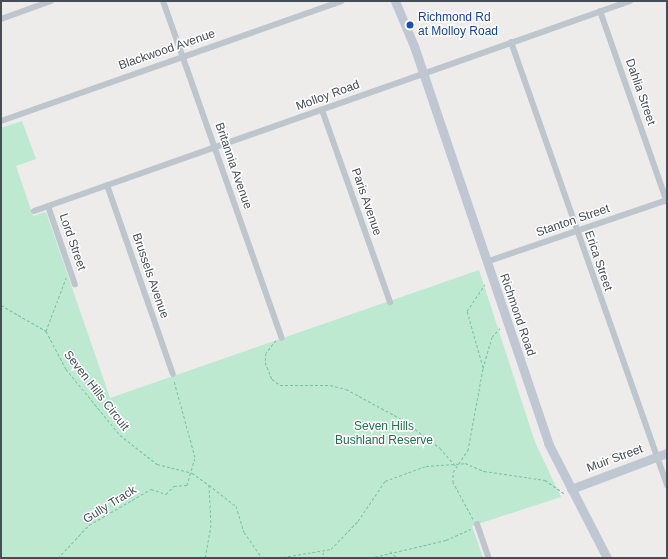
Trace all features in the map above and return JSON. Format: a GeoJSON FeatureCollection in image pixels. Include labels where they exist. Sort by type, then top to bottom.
{"type":"FeatureCollection","features":[{"type":"Feature","properties":{"kind":"main road","name":"Richmond Road"},"geometry":{"type":"LineString","coordinates":[[395,1],[407,36],[411,58],[420,74],[548,443],[607,558]]}},
{"type":"Feature","properties":{"kind":"main road","name":"Muir Street"},"geometry":{"type":"LineString","coordinates":[[571,489],[667,453]]}},
{"type":"Feature","properties":{"kind":"street"},"geometry":{"type":"LineString","coordinates":[[1,19],[51,1]]}},
{"type":"Feature","properties":{"kind":"street","name":"Britannia Avenue"},"geometry":{"type":"LineString","coordinates":[[163,1],[282,338]]}},
{"type":"Feature","properties":{"kind":"street","name":"Blackwood Avenue"},"geometry":{"type":"LineString","coordinates":[[1,121],[341,1]]}},
{"type":"Feature","properties":{"kind":"street","name":"Molloy Road"},"geometry":{"type":"LineString","coordinates":[[34,211],[630,1]]}},
{"type":"Feature","properties":{"kind":"street","name":"Dahlia Street"},"geometry":{"type":"LineString","coordinates":[[600,11],[667,200]]}},
{"type":"Feature","properties":{"kind":"street","name":"Erica Street"},"geometry":{"type":"LineString","coordinates":[[511,42],[655,458],[667,485]]}},
{"type":"Feature","properties":{"kind":"street","name":"Paris Avenue"},"geometry":{"type":"LineString","coordinates":[[322,110],[390,302]]}},
{"type":"Feature","properties":{"kind":"street","name":"Brussels Avenue"},"geometry":{"type":"LineString","coordinates":[[107,185],[173,374]]}},
{"type":"Feature","properties":{"kind":"street","name":"Stanton Street"},"geometry":{"type":"LineString","coordinates":[[486,262],[667,200]]}},
{"type":"Feature","properties":{"kind":"street","name":"Lord Street"},"geometry":{"type":"LineString","coordinates":[[48,206],[76,285]]}},
{"type":"Feature","properties":{"kind":"street"},"geometry":{"type":"LineString","coordinates":[[477,524],[489,558]]}},
{"type":"Feature","properties":{"kind":"path"},"geometry":{"type":"LineString","coordinates":[[1,305],[46,331],[62,284],[71,272]]}},
{"type":"Feature","properties":{"kind":"path"},"geometry":{"type":"LineString","coordinates":[[483,368],[467,311],[485,284]]}},
{"type":"Feature","properties":{"kind":"path"},"geometry":{"type":"LineString","coordinates":[[370,558],[390,550],[446,540],[477,524],[454,482],[455,465],[468,450],[483,368],[492,337],[500,328]]}},
{"type":"Feature","properties":{"kind":"path","name":"Seven Hills Circuit"},"geometry":{"type":"LineString","coordinates":[[46,331],[66,369],[120,435],[157,464],[192,473],[236,506],[244,532],[261,558]]}},
{"type":"Feature","properties":{"kind":"path"},"geometry":{"type":"LineString","coordinates":[[282,338],[273,341],[266,353],[265,362],[272,379],[291,387],[330,385],[346,389],[403,420],[440,448],[455,465]]}},
{"type":"Feature","properties":{"kind":"path"},"geometry":{"type":"LineString","coordinates":[[173,374],[195,457],[192,473]]}},
{"type":"Feature","properties":{"kind":"path"},"geometry":{"type":"LineString","coordinates":[[278,558],[323,551],[345,537],[385,481],[426,466],[455,465],[465,463],[484,471],[545,480],[562,495],[571,489]]}},
{"type":"Feature","properties":{"kind":"path","name":"Gully Track"},"geometry":{"type":"LineString","coordinates":[[58,558],[89,525],[151,489],[166,494],[174,486],[187,486],[192,473]]}},
{"type":"Feature","properties":{"kind":"path"},"geometry":{"type":"LineString","coordinates":[[205,558],[211,525],[209,485]]}},
{"type":"Feature","properties":{"kind":"path"},"geometry":{"type":"LineString","coordinates":[[390,550],[398,558]]}},
{"type":"Feature","properties":{"kind":"path"},"geometry":{"type":"LineString","coordinates":[[323,551],[324,558]]}},
{"type":"Feature","properties":{"kind":"green space","name":"Seven Hills Bushland Reserve"},"geometry":{"type":"Polygon","coordinates":[[[22,121],[36,159],[16,166],[33,216],[46,212],[110,398],[479,270],[535,442],[561,497],[472,526],[483,558],[1,558],[1,128],[22,121]]]}},
{"type":"Feature","properties":{"kind":"place","name":"Richmond Rd at Molloy Road"},"geometry":{"type":"Point","coordinates":[410,25]}}]}
